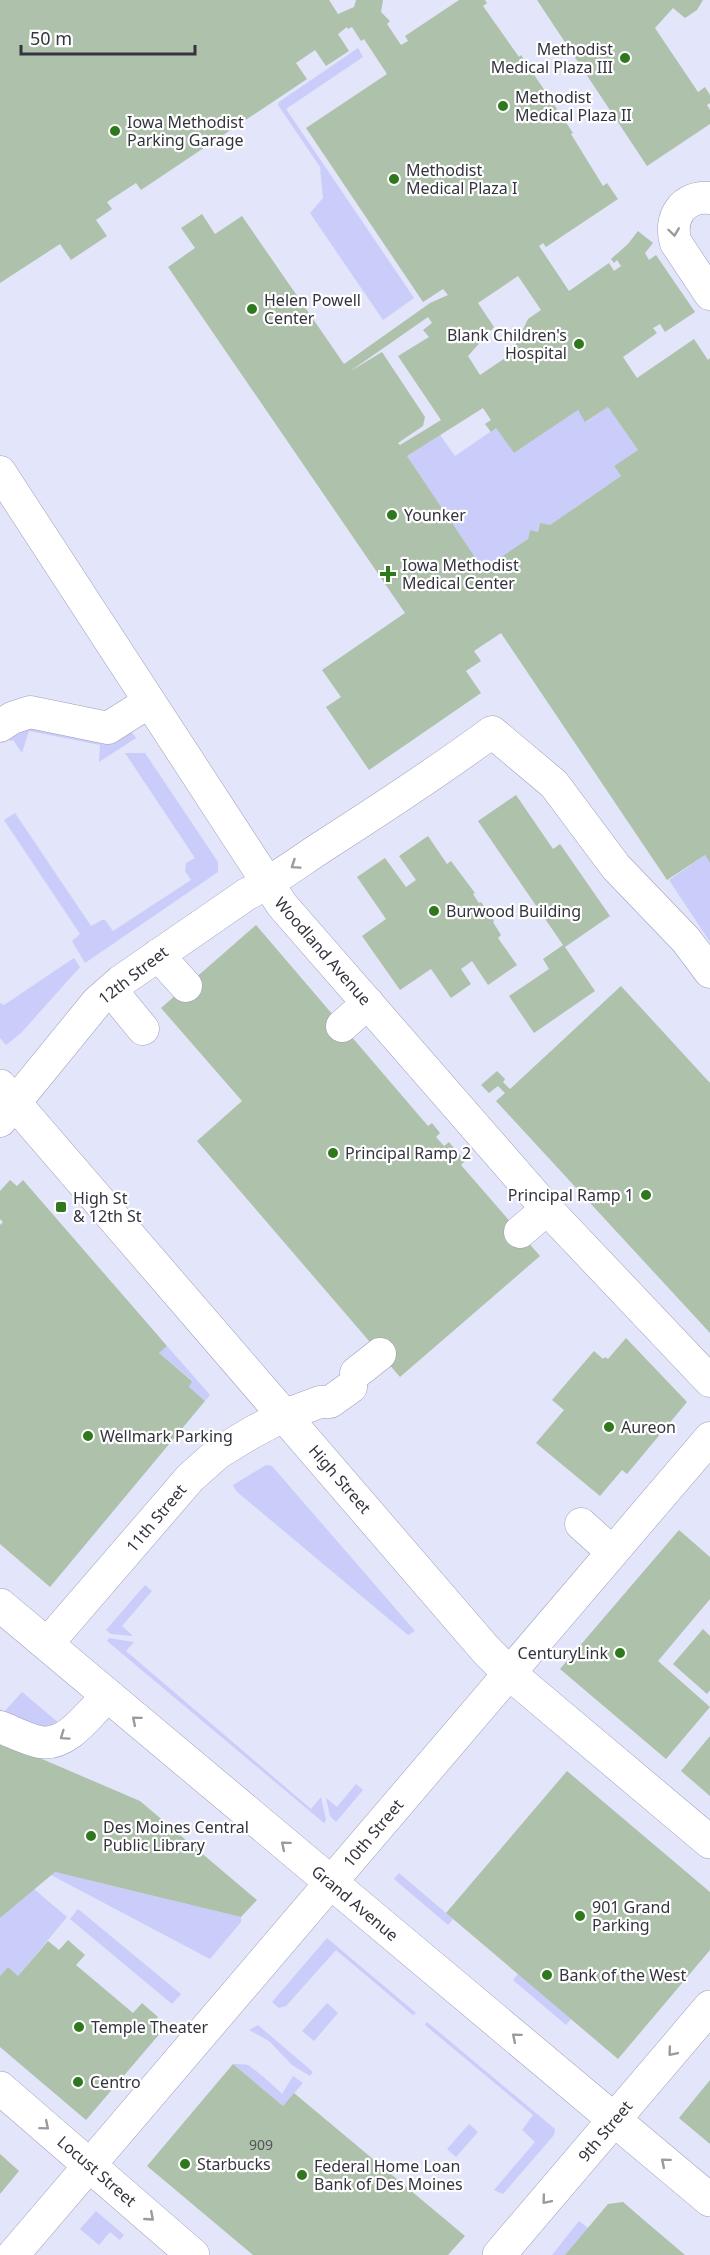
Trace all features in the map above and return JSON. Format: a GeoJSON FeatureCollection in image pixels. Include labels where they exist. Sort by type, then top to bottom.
{"type":"FeatureCollection","features":[{"type":"Feature","properties":{"kind":"main road","name":"High Street"},"geometry":{"type":"LineString","coordinates":[[5,1103],[285,1415],[486,1650],[509,1673],[710,1842]]}},
{"type":"Feature","properties":{"kind":"main road","name":"Grand Avenue"},"geometry":{"type":"LineString","coordinates":[[0,1605],[710,2200]]}},
{"type":"Feature","properties":{"kind":"main road","name":"9th Street"},"geometry":{"type":"LineString","coordinates":[[499,2255],[710,2007]]}},
{"type":"Feature","properties":{"kind":"main road","name":"Locust Street"},"geometry":{"type":"LineString","coordinates":[[0,2088],[194,2255]]}},
{"type":"Feature","properties":{"kind":"street"},"geometry":{"type":"LineString","coordinates":[[710,198],[695,200],[681,208],[673,222],[676,243],[710,294]]}},
{"type":"Feature","properties":{"kind":"street","name":"Woodland Avenue"},"geometry":{"type":"LineString","coordinates":[[0,472],[282,905],[548,1209],[710,1381]]}},
{"type":"Feature","properties":{"kind":"street"},"geometry":{"type":"LineString","coordinates":[[0,726],[12,718],[30,712],[58,710],[108,728],[149,702]]}},
{"type":"Feature","properties":{"kind":"street","name":"12th Street"},"geometry":{"type":"LineString","coordinates":[[5,1103],[106,994],[246,894],[267,884],[421,783],[492,732],[554,784],[616,867],[686,940],[710,972]]}},
{"type":"Feature","properties":{"kind":"street"},"geometry":{"type":"LineString","coordinates":[[158,955],[186,986]]}},
{"type":"Feature","properties":{"kind":"street"},"geometry":{"type":"LineString","coordinates":[[106,994],[137,1034]]}},
{"type":"Feature","properties":{"kind":"street"},"geometry":{"type":"LineString","coordinates":[[342,1026],[368,1003]]}},
{"type":"Feature","properties":{"kind":"street"},"geometry":{"type":"LineString","coordinates":[[519,1232],[548,1209]]}},
{"type":"Feature","properties":{"kind":"street","name":"11th Street"},"geometry":{"type":"LineString","coordinates":[[47,1644],[199,1469],[218,1453],[285,1415],[320,1402],[330,1402],[349,1378],[380,1354]]}},
{"type":"Feature","properties":{"kind":"street","name":"10th Street"},"geometry":{"type":"LineString","coordinates":[[13,2255],[710,1438]]}},
{"type":"Feature","properties":{"kind":"street"},"geometry":{"type":"LineString","coordinates":[[580,1524],[612,1552]]}},
{"type":"Feature","properties":{"kind":"street"},"geometry":{"type":"LineString","coordinates":[[0,1727],[38,1742],[56,1742],[74,1729],[107,1696]]}},
{"type":"Feature","properties":{"kind":"shaded area"},"geometry":{"type":"Polygon","coordinates":[[[358,48],[363,57],[286,109],[414,298],[383,320],[310,213],[323,198],[320,167],[278,105],[279,102],[358,48]]]}},
{"type":"Feature","properties":{"kind":"shaded area"},"geometry":{"type":"Polygon","coordinates":[[[608,407],[638,450],[614,466],[621,476],[550,525],[540,523],[538,532],[530,530],[528,539],[483,569],[407,456],[440,435],[455,456],[496,428],[514,453],[578,410],[586,422],[608,407]]]}},
{"type":"Feature","properties":{"kind":"shaded area"},"geometry":{"type":"Polygon","coordinates":[[[27,725],[130,730],[136,738],[99,762],[100,745],[29,731],[22,753],[8,737],[27,725]]]}},
{"type":"Feature","properties":{"kind":"shaded area"},"geometry":{"type":"Polygon","coordinates":[[[125,753],[145,753],[218,862],[218,872],[85,963],[72,941],[80,934],[4,820],[15,813],[91,926],[105,920],[113,931],[191,880],[185,871],[186,863],[195,858],[125,753]]]}},
{"type":"Feature","properties":{"kind":"shaded area"},"geometry":{"type":"Polygon","coordinates":[[[705,855],[710,863],[710,942],[669,880],[705,855]]]}},
{"type":"Feature","properties":{"kind":"shaded area"},"geometry":{"type":"Polygon","coordinates":[[[74,958],[80,967],[21,1033],[6,1045],[0,1038],[0,1003],[4,1005],[74,958]]]}},
{"type":"Feature","properties":{"kind":"shaded area"},"geometry":{"type":"Polygon","coordinates":[[[167,1346],[210,1395],[205,1401],[189,1387],[192,1380],[159,1353],[167,1346]]]}},
{"type":"Feature","properties":{"kind":"shaded area"},"geometry":{"type":"Polygon","coordinates":[[[266,1465],[272,1466],[415,1631],[408,1635],[236,1491],[233,1485],[266,1465]]]}},
{"type":"Feature","properties":{"kind":"shaded area"},"geometry":{"type":"Polygon","coordinates":[[[145,1585],[152,1591],[122,1626],[133,1636],[111,1634],[106,1630],[145,1585]]]}},
{"type":"Feature","properties":{"kind":"shaded area"},"geometry":{"type":"Polygon","coordinates":[[[109,1638],[134,1642],[126,1651],[311,1809],[321,1797],[326,1820],[324,1823],[107,1641],[109,1638]]]}},
{"type":"Feature","properties":{"kind":"shaded area"},"geometry":{"type":"Polygon","coordinates":[[[22,1692],[60,1724],[53,1731],[0,1714],[0,1709],[4,1712],[22,1692]]]}},
{"type":"Feature","properties":{"kind":"shaded area"},"geometry":{"type":"Polygon","coordinates":[[[356,1784],[363,1790],[336,1822],[330,1816],[326,1798],[337,1807],[356,1784]]]}},
{"type":"Feature","properties":{"kind":"shaded area"},"geometry":{"type":"Polygon","coordinates":[[[55,1872],[241,1917],[241,1922],[210,1959],[51,1875],[55,1872]]]}},
{"type":"Feature","properties":{"kind":"shaded area"},"geometry":{"type":"Polygon","coordinates":[[[399,1873],[453,1919],[448,1925],[394,1879],[399,1873]]]}},
{"type":"Feature","properties":{"kind":"shaded area"},"geometry":{"type":"Polygon","coordinates":[[[34,1889],[67,1917],[18,1976],[8,1967],[0,1976],[0,1918],[34,1889]]]}},
{"type":"Feature","properties":{"kind":"shaded area"},"geometry":{"type":"Polygon","coordinates":[[[78,1909],[181,1994],[172,2004],[70,1919],[78,1909]]]}},
{"type":"Feature","properties":{"kind":"shaded area"},"geometry":{"type":"Polygon","coordinates":[[[327,1938],[416,2013],[413,2015],[336,1950],[286,2006],[279,2008],[272,2002],[327,1938]]]}},
{"type":"Feature","properties":{"kind":"shaded area"},"geometry":{"type":"Polygon","coordinates":[[[518,1974],[571,2019],[566,2025],[513,1980],[518,1974]]]}},
{"type":"Feature","properties":{"kind":"shaded area"},"geometry":{"type":"Polygon","coordinates":[[[327,2003],[338,2013],[314,2041],[302,2031],[327,2003]]]}},
{"type":"Feature","properties":{"kind":"shaded area"},"geometry":{"type":"Polygon","coordinates":[[[427,2022],[555,2129],[554,2135],[503,2194],[494,2190],[535,2142],[522,2130],[533,2115],[425,2025],[427,2022]]]}},
{"type":"Feature","properties":{"kind":"shaded area"},"geometry":{"type":"Polygon","coordinates":[[[258,2025],[313,2072],[310,2076],[292,2065],[269,2041],[249,2030],[258,2025]]]}},
{"type":"Feature","properties":{"kind":"shaded area"},"geometry":{"type":"Polygon","coordinates":[[[233,2064],[248,2065],[282,2094],[293,2076],[303,2083],[283,2106],[233,2064]]]}},
{"type":"Feature","properties":{"kind":"shaded area"},"geometry":{"type":"Polygon","coordinates":[[[469,2124],[478,2132],[456,2157],[447,2149],[469,2124]]]}},
{"type":"Feature","properties":{"kind":"shaded area"},"geometry":{"type":"Polygon","coordinates":[[[96,2211],[124,2235],[120,2240],[110,2232],[99,2245],[80,2229],[96,2211]]]}},
{"type":"Feature","properties":{"kind":"shaded area"},"geometry":{"type":"Polygon","coordinates":[[[579,2221],[588,2228],[565,2255],[552,2255],[579,2221]]]}},
{"type":"Feature","properties":{"kind":"building"},"geometry":{"type":"Polygon","coordinates":[[[0,0],[329,0],[338,14],[354,7],[356,0],[383,0],[381,12],[390,21],[387,24],[401,45],[408,41],[405,36],[459,0],[485,0],[487,3],[483,6],[519,57],[521,55],[573,133],[571,134],[603,186],[607,183],[618,199],[546,247],[543,243],[539,246],[569,291],[609,263],[614,271],[621,266],[617,260],[614,263],[611,259],[628,244],[638,231],[653,243],[645,253],[649,260],[656,255],[695,312],[665,332],[660,324],[653,328],[657,333],[623,357],[637,378],[694,339],[708,360],[710,358],[710,863],[705,855],[667,880],[501,633],[474,651],[481,661],[466,671],[481,693],[369,770],[326,707],[341,697],[322,670],[405,613],[168,267],[195,248],[181,228],[202,214],[215,234],[242,216],[344,364],[430,303],[448,295],[443,289],[423,302],[306,128],[387,74],[364,39],[361,41],[352,27],[348,29],[347,27],[338,34],[349,51],[326,66],[315,50],[296,63],[307,79],[141,190],[136,183],[107,202],[112,209],[96,220],[107,236],[71,260],[60,244],[0,283],[0,0]],[[518,276],[478,303],[494,327],[468,356],[480,375],[511,354],[528,319],[541,310],[518,276]],[[428,317],[349,372],[382,352],[425,417],[423,426],[398,443],[400,445],[441,420],[398,356],[429,337],[423,330],[432,323],[428,317]],[[608,407],[585,422],[578,410],[514,453],[496,428],[491,432],[485,424],[491,420],[483,408],[407,456],[483,569],[528,539],[530,530],[538,532],[540,523],[550,525],[621,476],[614,466],[638,450],[608,407]]]}},
{"type":"Feature","properties":{"kind":"building","name":"Methodist Medical Plaza III"},"geometry":{"type":"Polygon","coordinates":[[[537,0],[703,0],[697,10],[685,18],[673,8],[655,28],[698,92],[705,87],[710,95],[710,103],[707,105],[710,110],[710,124],[647,166],[537,0]]]}},
{"type":"Feature","properties":{"kind":"building"},"geometry":{"type":"Polygon","coordinates":[[[516,795],[553,849],[560,844],[610,916],[565,947],[595,991],[534,1033],[509,996],[549,969],[543,959],[563,945],[478,821],[516,795]]]}},
{"type":"Feature","properties":{"kind":"building","name":"Burwood Building"},"geometry":{"type":"Polygon","coordinates":[[[428,836],[447,864],[451,861],[475,893],[473,894],[479,903],[481,902],[494,921],[501,935],[498,938],[517,965],[488,985],[472,961],[461,969],[471,984],[451,998],[431,969],[400,990],[362,936],[386,919],[357,877],[385,858],[406,887],[416,880],[399,856],[428,836]]]}},
{"type":"Feature","properties":{"kind":"building","name":"Principal Ramp 2"},"geometry":{"type":"Polygon","coordinates":[[[256,925],[428,1126],[432,1123],[440,1133],[436,1137],[444,1146],[449,1142],[465,1161],[461,1165],[540,1256],[400,1377],[197,1141],[242,1101],[161,1008],[256,925]]]}},
{"type":"Feature","properties":{"kind":"building","name":"Principal Ramp 1"},"geometry":{"type":"Polygon","coordinates":[[[621,986],[710,1083],[710,1333],[496,1101],[505,1093],[498,1086],[489,1093],[481,1085],[497,1071],[505,1079],[503,1082],[510,1089],[621,986]]]}},
{"type":"Feature","properties":{"kind":"building","name":"Wellmark Parking"},"geometry":{"type":"Polygon","coordinates":[[[10,1180],[17,1186],[23,1180],[167,1346],[159,1353],[192,1381],[189,1387],[205,1401],[50,1587],[0,1544],[0,1225],[3,1222],[0,1219],[0,1191],[10,1180]]]}},
{"type":"Feature","properties":{"kind":"building","name":"Aureon"},"geometry":{"type":"Polygon","coordinates":[[[626,1338],[687,1402],[627,1474],[622,1470],[600,1496],[536,1443],[564,1410],[552,1400],[594,1351],[603,1359],[605,1357],[608,1359],[626,1338]]]}},
{"type":"Feature","properties":{"kind":"building","name":"CenturyLink"},"geometry":{"type":"Polygon","coordinates":[[[679,1530],[710,1557],[710,1599],[658,1661],[710,1707],[666,1759],[560,1669],[679,1530]]]}},
{"type":"Feature","properties":{"kind":"building"},"geometry":{"type":"Polygon","coordinates":[[[703,1629],[710,1636],[710,1690],[707,1694],[673,1664],[703,1629]]]}},
{"type":"Feature","properties":{"kind":"building"},"geometry":{"type":"Polygon","coordinates":[[[710,1736],[710,1796],[681,1771],[710,1736]]]}},
{"type":"Feature","properties":{"kind":"building","name":"Des Moines Central Public Library"},"geometry":{"type":"Polygon","coordinates":[[[0,1741],[140,1801],[257,1900],[241,1917],[55,1872],[0,1918],[0,1741]]]}},
{"type":"Feature","properties":{"kind":"building","name":"901 Grand Parking"},"geometry":{"type":"Polygon","coordinates":[[[567,1771],[710,1892],[710,1950],[618,2059],[446,1913],[567,1771]]]}},
{"type":"Feature","properties":{"kind":"building","name":"Temple Theater"},"geometry":{"type":"Polygon","coordinates":[[[68,1940],[85,1955],[76,1965],[133,2013],[142,2003],[158,2017],[153,2024],[162,2031],[86,2120],[0,2047],[0,1976],[8,1967],[18,1976],[48,1941],[59,1950],[68,1940]]]}},
{"type":"Feature","properties":{"kind":"building"},"geometry":{"type":"Polygon","coordinates":[[[233,2064],[283,2106],[294,2093],[465,2236],[448,2255],[253,2255],[147,2166],[233,2064]]]}},
{"type":"Feature","properties":{"kind":"building"},"geometry":{"type":"Polygon","coordinates":[[[710,2080],[710,2144],[679,2118],[710,2080]]]}},
{"type":"Feature","properties":{"kind":"building"},"geometry":{"type":"Polygon","coordinates":[[[0,2154],[19,2171],[0,2194],[0,2154]]]}},
{"type":"Feature","properties":{"kind":"building"},"geometry":{"type":"Polygon","coordinates":[[[623,2202],[685,2255],[565,2255],[608,2204],[623,2202]]]}},
{"type":"Feature","properties":{"kind":"place","name":"Methodist Medical Plaza III"},"geometry":{"type":"Point","coordinates":[625,58]}},
{"type":"Feature","properties":{"kind":"place","name":"Methodist Medical Plaza II"},"geometry":{"type":"Point","coordinates":[503,106]}},
{"type":"Feature","properties":{"kind":"place","name":"Iowa Methodist Parking Garage"},"geometry":{"type":"Point","coordinates":[115,131]}},
{"type":"Feature","properties":{"kind":"place","name":"Methodist Medical Plaza I"},"geometry":{"type":"Point","coordinates":[394,179]}},
{"type":"Feature","properties":{"kind":"place","name":"Helen Powell Center"},"geometry":{"type":"Point","coordinates":[252,309]}},
{"type":"Feature","properties":{"kind":"place","name":"Blank Children's Hospital"},"geometry":{"type":"Point","coordinates":[579,344]}},
{"type":"Feature","properties":{"kind":"place","name":"Younker"},"geometry":{"type":"Point","coordinates":[392,515]}},
{"type":"Feature","properties":{"kind":"place","name":"Iowa Methodist Medical Center"},"geometry":{"type":"Point","coordinates":[388,574]}},
{"type":"Feature","properties":{"kind":"place","name":"Burwood Building"},"geometry":{"type":"Point","coordinates":[434,911]}},
{"type":"Feature","properties":{"kind":"place","name":"Principal Ramp 2"},"geometry":{"type":"Point","coordinates":[333,1153]}},
{"type":"Feature","properties":{"kind":"place","name":"Principal Ramp 1"},"geometry":{"type":"Point","coordinates":[646,1195]}},
{"type":"Feature","properties":{"kind":"place","name":"High St & 12th St"},"geometry":{"type":"Point","coordinates":[61,1207]}},
{"type":"Feature","properties":{"kind":"place","name":"Aureon"},"geometry":{"type":"Point","coordinates":[609,1427]}},
{"type":"Feature","properties":{"kind":"place","name":"Wellmark Parking"},"geometry":{"type":"Point","coordinates":[88,1436]}},
{"type":"Feature","properties":{"kind":"place","name":"CenturyLink"},"geometry":{"type":"Point","coordinates":[620,1653]}},
{"type":"Feature","properties":{"kind":"place","name":"Des Moines Central Public Library"},"geometry":{"type":"Point","coordinates":[91,1836]}},
{"type":"Feature","properties":{"kind":"place","name":"901 Grand Parking"},"geometry":{"type":"Point","coordinates":[580,1916]}},
{"type":"Feature","properties":{"kind":"place","name":"Bank of the West"},"geometry":{"type":"Point","coordinates":[547,1975]}},
{"type":"Feature","properties":{"kind":"place","name":"Temple Theater"},"geometry":{"type":"Point","coordinates":[79,2027]}},
{"type":"Feature","properties":{"kind":"place","name":"Centro"},"geometry":{"type":"Point","coordinates":[78,2082]}},
{"type":"Feature","properties":{"kind":"place","name":"Starbucks"},"geometry":{"type":"Point","coordinates":[185,2164]}},
{"type":"Feature","properties":{"kind":"place","name":"Federal Home Loan Bank of Des Moines"},"geometry":{"type":"Point","coordinates":[302,2175]}}]}
